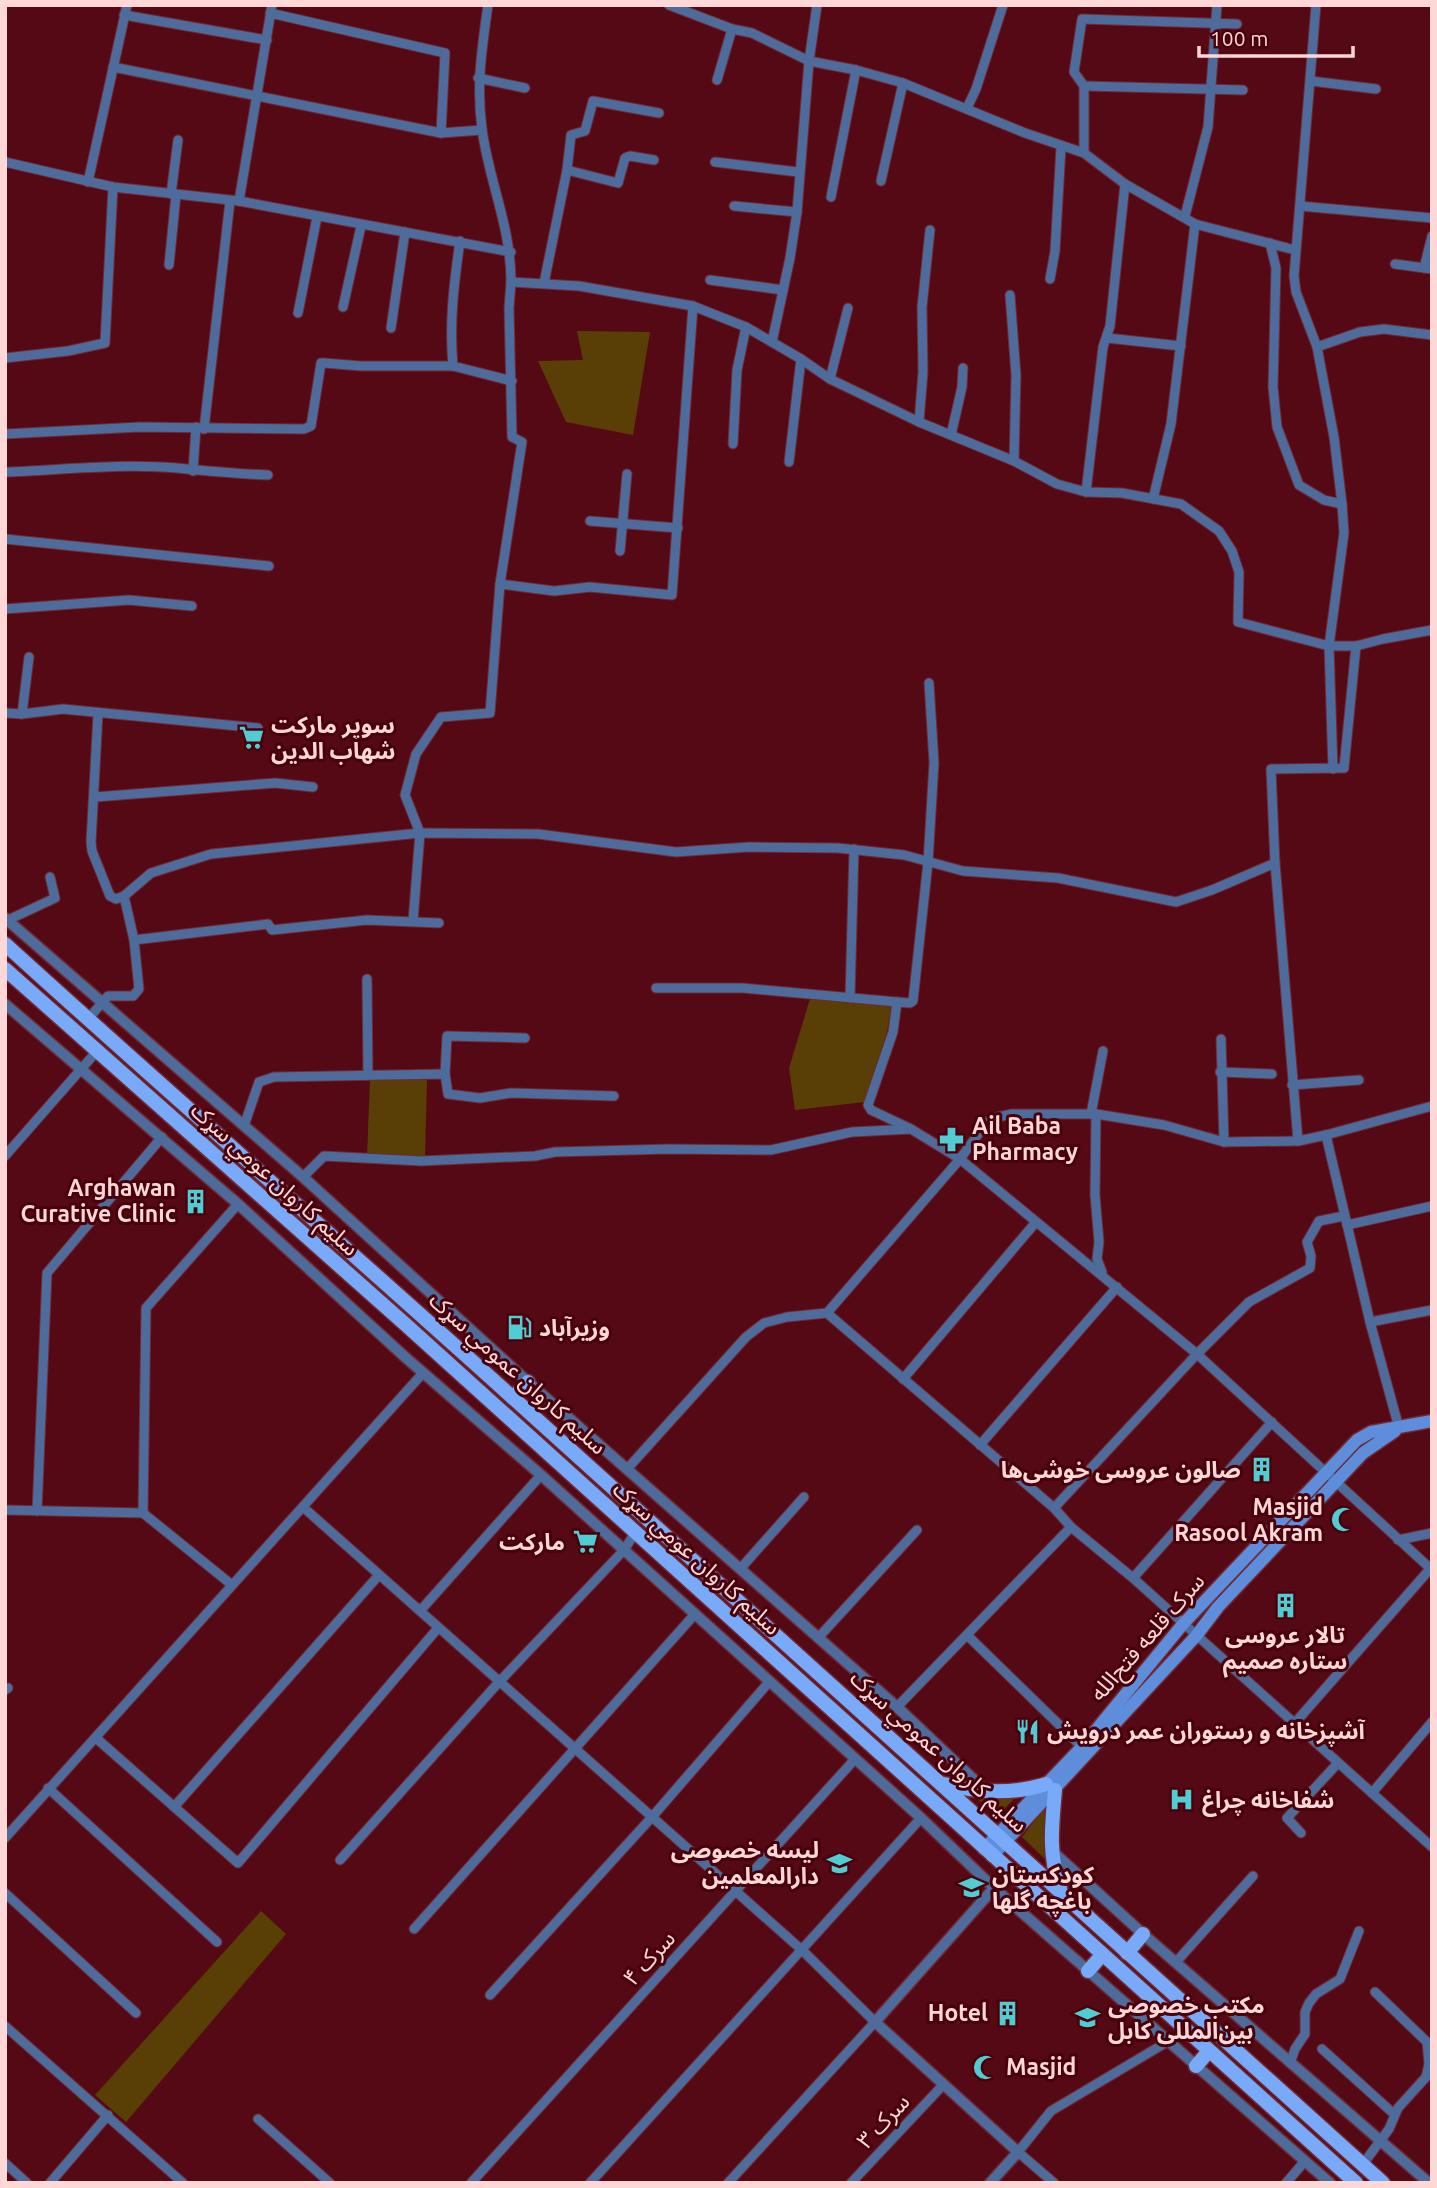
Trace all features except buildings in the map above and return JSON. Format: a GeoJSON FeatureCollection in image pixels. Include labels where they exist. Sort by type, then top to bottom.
{"type":"FeatureCollection","features":[{"type":"Feature","properties":{"kind":"main road","name":"سلیم کاروان عمومي سړک"},"geometry":{"type":"LineString","coordinates":[[5,944],[1002,1837],[1383,2183]]}},
{"type":"Feature","properties":{"kind":"main road","name":"سلیم کاروان عومي سړک"},"geometry":{"type":"LineString","coordinates":[[5,970],[405,1324],[1356,2183]]}},
{"type":"Feature","properties":{"kind":"main road"},"geometry":{"type":"LineString","coordinates":[[405,1324],[418,1314]]}},
{"type":"Feature","properties":{"kind":"main road"},"geometry":{"type":"LineString","coordinates":[[513,1398],[528,1382]]}},
{"type":"Feature","properties":{"kind":"main road","name":"سرک قلعه فتح‌الله"},"geometry":{"type":"LineString","coordinates":[[988,1853],[1196,1636],[1330,1479],[1357,1440],[1371,1432],[1432,1421]]}},
{"type":"Feature","properties":{"kind":"main road","name":"سرک قلعه فتح‌الله"},"geometry":{"type":"LineString","coordinates":[[1051,1787],[1183,1624],[1330,1479]]}},
{"type":"Feature","properties":{"kind":"main road"},"geometry":{"type":"LineString","coordinates":[[940,1783],[987,1792],[1051,1787],[1052,1868],[1061,1891]]}},
{"type":"Feature","properties":{"kind":"main road"},"geometry":{"type":"LineString","coordinates":[[1127,1953],[1143,1934]]}},
{"type":"Feature","properties":{"kind":"main road"},"geometry":{"type":"LineString","coordinates":[[1088,1971],[1102,1955]]}},
{"type":"Feature","properties":{"kind":"main road"},"geometry":{"type":"LineString","coordinates":[[1196,2066],[1209,2051]]}},
{"type":"Feature","properties":{"kind":"street"},"geometry":{"type":"LineString","coordinates":[[412,921],[420,833],[405,795],[416,754],[441,717],[490,713],[500,584],[522,442],[512,437],[509,308],[511,252],[482,130],[478,78],[488,5]]}},
{"type":"Feature","properties":{"kind":"street"},"geometry":{"type":"LineString","coordinates":[[669,5],[732,29],[752,33],[809,61],[902,83],[1061,147],[1084,153],[1125,184],[1195,224],[1295,250]]}},
{"type":"Feature","properties":{"kind":"street"},"geometry":{"type":"LineString","coordinates":[[772,342],[797,212],[809,61],[817,5]]}},
{"type":"Feature","properties":{"kind":"street"},"geometry":{"type":"LineString","coordinates":[[967,108],[976,89],[1003,5]]}},
{"type":"Feature","properties":{"kind":"street"},"geometry":{"type":"LineString","coordinates":[[1185,216],[1208,127],[1217,5]]}},
{"type":"Feature","properties":{"kind":"street"},"geometry":{"type":"LineString","coordinates":[[1317,5],[1294,276],[1296,292],[1317,347],[1334,437],[1342,504],[1344,533],[1329,646],[1333,769]]}},
{"type":"Feature","properties":{"kind":"street"},"geometry":{"type":"LineString","coordinates":[[193,471],[234,201],[271,9],[445,53],[441,133]]}},
{"type":"Feature","properties":{"kind":"street"},"geometry":{"type":"LineString","coordinates":[[88,182],[126,10],[267,40]]}},
{"type":"Feature","properties":{"kind":"street"},"geometry":{"type":"LineString","coordinates":[[1084,153],[1084,86],[1074,72],[1082,19],[1237,24]]}},
{"type":"Feature","properties":{"kind":"street"},"geometry":{"type":"LineString","coordinates":[[718,80],[732,29]]}},
{"type":"Feature","properties":{"kind":"street"},"geometry":{"type":"LineString","coordinates":[[113,67],[441,133],[482,130]]}},
{"type":"Feature","properties":{"kind":"street"},"geometry":{"type":"LineString","coordinates":[[831,197],[856,70]]}},
{"type":"Feature","properties":{"kind":"street"},"geometry":{"type":"LineString","coordinates":[[478,78],[525,88]]}},
{"type":"Feature","properties":{"kind":"street"},"geometry":{"type":"LineString","coordinates":[[1311,81],[1377,89]]}},
{"type":"Feature","properties":{"kind":"street"},"geometry":{"type":"LineString","coordinates":[[881,181],[902,83]]}},
{"type":"Feature","properties":{"kind":"street"},"geometry":{"type":"LineString","coordinates":[[1084,86],[1242,90]]}},
{"type":"Feature","properties":{"kind":"street"},"geometry":{"type":"LineString","coordinates":[[544,283],[567,170],[570,135],[585,131],[593,101],[659,113]]}},
{"type":"Feature","properties":{"kind":"street"},"geometry":{"type":"LineString","coordinates":[[169,265],[178,140]]}},
{"type":"Feature","properties":{"kind":"street"},"geometry":{"type":"LineString","coordinates":[[1050,279],[1055,251],[1061,147]]}},
{"type":"Feature","properties":{"kind":"street"},"geometry":{"type":"LineString","coordinates":[[567,170],[618,183],[625,158],[630,156],[654,160]]}},
{"type":"Feature","properties":{"kind":"street"},"geometry":{"type":"LineString","coordinates":[[715,162],[799,172]]}},
{"type":"Feature","properties":{"kind":"street"},"geometry":{"type":"LineString","coordinates":[[5,163],[113,187],[234,201],[511,252]]}},
{"type":"Feature","properties":{"kind":"street"},"geometry":{"type":"LineString","coordinates":[[1086,492],[1125,184]]}},
{"type":"Feature","properties":{"kind":"street"},"geometry":{"type":"LineString","coordinates":[[5,358],[105,344],[113,187]]}},
{"type":"Feature","properties":{"kind":"street"},"geometry":{"type":"LineString","coordinates":[[734,205],[797,212]]}},
{"type":"Feature","properties":{"kind":"street"},"geometry":{"type":"LineString","coordinates":[[1300,206],[1432,218]]}},
{"type":"Feature","properties":{"kind":"street"},"geometry":{"type":"LineString","coordinates":[[298,313],[317,217]]}},
{"type":"Feature","properties":{"kind":"street"},"geometry":{"type":"LineString","coordinates":[[1153,499],[1171,424],[1195,224]]}},
{"type":"Feature","properties":{"kind":"street"},"geometry":{"type":"LineString","coordinates":[[343,307],[361,226]]}},
{"type":"Feature","properties":{"kind":"street"},"geometry":{"type":"LineString","coordinates":[[919,422],[923,372],[922,307],[930,230]]}},
{"type":"Feature","properties":{"kind":"street"},"geometry":{"type":"LineString","coordinates":[[391,328],[405,232]]}},
{"type":"Feature","properties":{"kind":"street"},"geometry":{"type":"LineString","coordinates":[[1395,264],[1428,268],[1432,236]]}},
{"type":"Feature","properties":{"kind":"street"},"geometry":{"type":"LineString","coordinates":[[453,366],[450,341],[452,298],[460,241]]}},
{"type":"Feature","properties":{"kind":"street"},"geometry":{"type":"LineString","coordinates":[[1269,243],[1276,268],[1273,387],[1277,427],[1299,485],[1324,500],[1342,504]]}},
{"type":"Feature","properties":{"kind":"street"},"geometry":{"type":"LineString","coordinates":[[710,280],[783,290]]}},
{"type":"Feature","properties":{"kind":"street"},"geometry":{"type":"LineString","coordinates":[[511,282],[579,286],[693,306],[746,327],[830,379],[919,422],[1014,461],[1057,484],[1086,492],[1122,493],[1181,504],[1219,531],[1232,551],[1239,572],[1238,622],[1329,646],[1356,646],[1432,630]]}},
{"type":"Feature","properties":{"kind":"street"},"geometry":{"type":"LineString","coordinates":[[1010,295],[1016,374],[1014,461]]}},
{"type":"Feature","properties":{"kind":"street"},"geometry":{"type":"LineString","coordinates":[[500,584],[554,591],[590,587],[670,597],[673,593],[693,306]]}},
{"type":"Feature","properties":{"kind":"street"},"geometry":{"type":"LineString","coordinates":[[830,379],[848,307]]}},
{"type":"Feature","properties":{"kind":"street"},"geometry":{"type":"LineString","coordinates":[[733,444],[737,370],[746,327]]}},
{"type":"Feature","properties":{"kind":"street"},"geometry":{"type":"LineString","coordinates":[[1317,347],[1360,332],[1384,329],[1432,335]]}},
{"type":"Feature","properties":{"kind":"street"},"geometry":{"type":"LineString","coordinates":[[1107,338],[1181,346]]}},
{"type":"Feature","properties":{"kind":"street"},"geometry":{"type":"LineString","coordinates":[[789,462],[801,359]]}},
{"type":"Feature","properties":{"kind":"street"},"geometry":{"type":"LineString","coordinates":[[5,435],[140,427],[304,429],[311,426],[321,363],[453,366],[512,381]]}},
{"type":"Feature","properties":{"kind":"street"},"geometry":{"type":"LineString","coordinates":[[951,435],[962,387],[963,368]]}},
{"type":"Feature","properties":{"kind":"street"},"geometry":{"type":"LineString","coordinates":[[5,472],[119,467],[178,468],[268,475]]}},
{"type":"Feature","properties":{"kind":"street"},"geometry":{"type":"LineString","coordinates":[[620,551],[627,474]]}},
{"type":"Feature","properties":{"kind":"street"},"geometry":{"type":"LineString","coordinates":[[590,521],[678,528]]}},
{"type":"Feature","properties":{"kind":"street"},"geometry":{"type":"LineString","coordinates":[[5,539],[269,566]]}},
{"type":"Feature","properties":{"kind":"street"},"geometry":{"type":"LineString","coordinates":[[5,609],[129,600],[192,606]]}},
{"type":"Feature","properties":{"kind":"street"},"geometry":{"type":"LineString","coordinates":[[1298,1141],[1275,863],[1271,769],[1344,768],[1356,646]]}},
{"type":"Feature","properties":{"kind":"street"},"geometry":{"type":"LineString","coordinates":[[22,714],[29,657]]}},
{"type":"Feature","properties":{"kind":"street"},"geometry":{"type":"LineString","coordinates":[[656,988],[743,988],[910,1003],[913,1001],[928,862],[934,763],[929,683]]}},
{"type":"Feature","properties":{"kind":"street"},"geometry":{"type":"LineString","coordinates":[[5,713],[22,714],[63,709],[258,728]]}},
{"type":"Feature","properties":{"kind":"street"},"geometry":{"type":"LineString","coordinates":[[98,714],[92,851],[110,896],[116,899],[124,896],[151,873],[212,854],[420,833],[538,834],[676,852],[749,847],[853,849],[904,855],[963,871],[1058,878],[1176,902],[1275,863]]}},
{"type":"Feature","properties":{"kind":"street"},"geometry":{"type":"LineString","coordinates":[[95,797],[275,783],[313,787]]}},
{"type":"Feature","properties":{"kind":"street"},"geometry":{"type":"LineString","coordinates":[[850,998],[853,849]]}},
{"type":"Feature","properties":{"kind":"street"},"geometry":{"type":"LineString","coordinates":[[50,877],[55,898],[7,919],[303,1177],[528,1382],[898,1707],[987,1792]]}},
{"type":"Feature","properties":{"kind":"street"},"geometry":{"type":"LineString","coordinates":[[88,1019],[108,996],[133,996],[139,989],[134,940],[124,896]]}},
{"type":"Feature","properties":{"kind":"street"},"geometry":{"type":"LineString","coordinates":[[134,940],[268,924],[272,930],[367,920],[439,923]]}},
{"type":"Feature","properties":{"kind":"street"},"geometry":{"type":"LineString","coordinates":[[367,979],[368,1075]]}},
{"type":"Feature","properties":{"kind":"street"},"geometry":{"type":"LineString","coordinates":[[897,1002],[893,1032],[868,1105],[871,1111],[911,1129],[960,1158],[1102,1274],[1197,1354],[1431,1569],[1294,1724]]}},
{"type":"Feature","properties":{"kind":"street"},"geometry":{"type":"LineString","coordinates":[[6,1006],[238,1204],[921,1818],[994,1888],[1330,2183]]}},
{"type":"Feature","properties":{"kind":"street"},"geometry":{"type":"LineString","coordinates":[[525,1038],[447,1036],[445,1074],[448,1094],[480,1098],[511,1093],[614,1096]]}},
{"type":"Feature","properties":{"kind":"street"},"geometry":{"type":"LineString","coordinates":[[1221,1039],[1224,1142]]}},
{"type":"Feature","properties":{"kind":"street"},"geometry":{"type":"LineString","coordinates":[[5,1156],[97,1051]]}},
{"type":"Feature","properties":{"kind":"street"},"geometry":{"type":"LineString","coordinates":[[1102,1274],[1097,1259],[1099,1242],[1095,1195],[1094,1114],[1104,1051]]}},
{"type":"Feature","properties":{"kind":"street"},"geometry":{"type":"LineString","coordinates":[[1220,1072],[1272,1074]]}},
{"type":"Feature","properties":{"kind":"street"},"geometry":{"type":"LineString","coordinates":[[244,1126],[259,1082],[274,1077],[445,1074]]}},
{"type":"Feature","properties":{"kind":"street"},"geometry":{"type":"LineString","coordinates":[[1292,1085],[1359,1080]]}},
{"type":"Feature","properties":{"kind":"street"},"geometry":{"type":"LineString","coordinates":[[628,1468],[746,1337],[764,1323],[787,1317],[827,1313],[960,1158],[987,1122],[998,1117],[1012,1114],[1094,1114],[1164,1125],[1224,1142],[1298,1141],[1432,1107]]}},
{"type":"Feature","properties":{"kind":"street"},"geometry":{"type":"LineString","coordinates":[[303,1177],[324,1156],[421,1161],[536,1156],[555,1152],[771,1150],[852,1132],[911,1129]]}},
{"type":"Feature","properties":{"kind":"street"},"geometry":{"type":"LineString","coordinates":[[1326,1135],[1398,1428]]}},
{"type":"Feature","properties":{"kind":"street"},"geometry":{"type":"LineString","coordinates":[[37,1511],[47,1273],[162,1137]]}},
{"type":"Feature","properties":{"kind":"street"},"geometry":{"type":"LineString","coordinates":[[143,1513],[146,1308],[238,1204]]}},
{"type":"Feature","properties":{"kind":"street"},"geometry":{"type":"LineString","coordinates":[[1054,1508],[1249,1302],[1310,1268],[1311,1256],[1307,1242],[1319,1222],[1345,1221],[1432,1206]]}},
{"type":"Feature","properties":{"kind":"street"},"geometry":{"type":"LineString","coordinates":[[902,1379],[1036,1222]]}},
{"type":"Feature","properties":{"kind":"street"},"geometry":{"type":"LineString","coordinates":[[980,1445],[1116,1287]]}},
{"type":"Feature","properties":{"kind":"street"},"geometry":{"type":"LineString","coordinates":[[1370,1322],[1432,1310]]}},
{"type":"Feature","properties":{"kind":"street"},"geometry":{"type":"LineString","coordinates":[[827,1313],[1054,1508],[1071,1527],[1132,1578],[1432,1847]]}},
{"type":"Feature","properties":{"kind":"street"},"geometry":{"type":"LineString","coordinates":[[5,1838],[424,1373]]}},
{"type":"Feature","properties":{"kind":"street"},"geometry":{"type":"LineString","coordinates":[[1132,1578],[1272,1422]]}},
{"type":"Feature","properties":{"kind":"street"},"geometry":{"type":"LineString","coordinates":[[419,1611],[541,1475]]}},
{"type":"Feature","properties":{"kind":"street"},"geometry":{"type":"LineString","coordinates":[[741,1568],[804,1497]]}},
{"type":"Feature","properties":{"kind":"street"},"geometry":{"type":"LineString","coordinates":[[303,1507],[803,1951],[943,2085],[1054,2183]]}},
{"type":"Feature","properties":{"kind":"street"},"geometry":{"type":"LineString","coordinates":[[5,1510],[143,1513],[232,1585]]}},
{"type":"Feature","properties":{"kind":"street"},"geometry":{"type":"LineString","coordinates":[[898,1707],[1071,1527]]}},
{"type":"Feature","properties":{"kind":"street"},"geometry":{"type":"LineString","coordinates":[[818,1638],[917,1530]]}},
{"type":"Feature","properties":{"kind":"street"},"geometry":{"type":"LineString","coordinates":[[340,1860],[499,1682],[624,1550],[635,1532]]}},
{"type":"Feature","properties":{"kind":"street"},"geometry":{"type":"LineString","coordinates":[[1398,1540],[1432,1533]]}},
{"type":"Feature","properties":{"kind":"street"},"geometry":{"type":"LineString","coordinates":[[174,1807],[379,1575]]}},
{"type":"Feature","properties":{"kind":"street"},"geometry":{"type":"LineString","coordinates":[[414,1929],[695,1614]]}},
{"type":"Feature","properties":{"kind":"street"},"geometry":{"type":"LineString","coordinates":[[96,1738],[238,1863],[438,1628]]}},
{"type":"Feature","properties":{"kind":"street"},"geometry":{"type":"LineString","coordinates":[[968,1636],[1082,1747]]}},
{"type":"Feature","properties":{"kind":"street"},"geometry":{"type":"LineString","coordinates":[[490,1994],[652,1817],[769,1682]]}},
{"type":"Feature","properties":{"kind":"street"},"geometry":{"type":"LineString","coordinates":[[1372,1793],[1432,1722]]}},
{"type":"Feature","properties":{"kind":"street","name":"سرک ۴"},"geometry":{"type":"LineString","coordinates":[[471,2183],[855,1759]]}},
{"type":"Feature","properties":{"kind":"street"},"geometry":{"type":"LineString","coordinates":[[1301,1833],[1287,1818],[1338,1763]]}},
{"type":"Feature","properties":{"kind":"street"},"geometry":{"type":"LineString","coordinates":[[48,1788],[217,1941]]}},
{"type":"Feature","properties":{"kind":"street"},"geometry":{"type":"LineString","coordinates":[[590,2183],[921,1818]]}},
{"type":"Feature","properties":{"kind":"street"},"geometry":{"type":"LineString","coordinates":[[1051,1850],[1143,1934],[1429,2183]]}},
{"type":"Feature","properties":{"kind":"street"},"geometry":{"type":"LineString","coordinates":[[1177,1961],[1253,1876]]}},
{"type":"Feature","properties":{"kind":"street"},"geometry":{"type":"LineString","coordinates":[[728,2183],[994,1888]]}},
{"type":"Feature","properties":{"kind":"street"},"geometry":{"type":"LineString","coordinates":[[5,1894],[136,2013]]}},
{"type":"Feature","properties":{"kind":"street"},"geometry":{"type":"LineString","coordinates":[[1290,2063],[1305,2034],[1304,2012],[1316,1994],[1340,1979],[1359,1931]]}},
{"type":"Feature","properties":{"kind":"street"},"geometry":{"type":"LineString","coordinates":[[1363,2164],[1381,2142],[1394,2114],[1426,2077],[1429,2064],[1427,2042],[1375,1992]]}},
{"type":"Feature","properties":{"kind":"street"},"geometry":{"type":"LineString","coordinates":[[5,2026],[183,2183]]}},
{"type":"Feature","properties":{"kind":"street"},"geometry":{"type":"LineString","coordinates":[[990,2183],[1051,2111],[1167,2042]]}},
{"type":"Feature","properties":{"kind":"street"},"geometry":{"type":"LineString","coordinates":[[1322,2049],[1394,2114]]}},
{"type":"Feature","properties":{"kind":"street","name":"سرک ۳"},"geometry":{"type":"LineString","coordinates":[[851,2183],[943,2085]]}},
{"type":"Feature","properties":{"kind":"street"},"geometry":{"type":"LineString","coordinates":[[50,2183],[108,2115]]}},
{"type":"Feature","properties":{"kind":"street"},"geometry":{"type":"LineString","coordinates":[[258,2119],[330,2183]]}},
{"type":"Feature","properties":{"kind":"street"},"geometry":{"type":"LineString","coordinates":[[1286,2183],[1305,2161]]}},
{"type":"Feature","properties":{"kind":"street"},"geometry":{"type":"LineString","coordinates":[[5,2163],[27,2183]]}},
{"type":"Feature","properties":{"kind":"shaded area"},"geometry":{"type":"Polygon","coordinates":[[[577,331],[650,332],[633,435],[566,422],[538,361],[583,360],[577,331]]]}},
{"type":"Feature","properties":{"kind":"shaded area"},"geometry":{"type":"Polygon","coordinates":[[[810,999],[892,1003],[887,1032],[865,1102],[795,1110],[789,1068],[810,999]]]}},
{"type":"Feature","properties":{"kind":"shaded area"},"geometry":{"type":"Polygon","coordinates":[[[370,1078],[427,1080],[425,1158],[367,1157],[370,1078]]]}},
{"type":"Feature","properties":{"kind":"shaded area"},"geometry":{"type":"Polygon","coordinates":[[[1018,1795],[997,1816],[975,1797],[995,1799],[1018,1795]]]}},
{"type":"Feature","properties":{"kind":"shaded area"},"geometry":{"type":"Polygon","coordinates":[[[1047,1805],[1048,1862],[1022,1837],[1047,1805]]]}},
{"type":"Feature","properties":{"kind":"shaded area"},"geometry":{"type":"Polygon","coordinates":[[[261,1911],[286,1934],[126,2122],[95,2095],[261,1911]]]}},
{"type":"Feature","properties":{"kind":"place","name":"سوپر مارکت شهاب الدین"},"geometry":{"type":"Point","coordinates":[251,738]}},
{"type":"Feature","properties":{"kind":"place","name":"Ail Baba Pharmacy"},"geometry":{"type":"Point","coordinates":[952,1139]}},
{"type":"Feature","properties":{"kind":"place","name":"Arghawan Curative Clinic"},"geometry":{"type":"Point","coordinates":[196,1201]}},
{"type":"Feature","properties":{"kind":"place","name":"وزیرآباد"},"geometry":{"type":"Point","coordinates":[519,1328]}},
{"type":"Feature","properties":{"kind":"place","name":"صالون عروسی خوشی‌ها"},"geometry":{"type":"Point","coordinates":[1261,1470]}},
{"type":"Feature","properties":{"kind":"place","name":"Masjid Rasool Akram"},"geometry":{"type":"Point","coordinates":[1343,1520]}},
{"type":"Feature","properties":{"kind":"place","name":"مارکت"},"geometry":{"type":"Point","coordinates":[585,1542]}},
{"type":"Feature","properties":{"kind":"place","name":"تالار عروسی ستاره صمیم"},"geometry":{"type":"Point","coordinates":[1285,1605]}},
{"type":"Feature","properties":{"kind":"place","name":"آشپزخانه و رستوران عمر درویش"},"geometry":{"type":"Point","coordinates":[1027,1731]}},
{"type":"Feature","properties":{"kind":"place","name":"شفاخانه چراغ"},"geometry":{"type":"Point","coordinates":[1182,1800]}},
{"type":"Feature","properties":{"kind":"place","name":"لیسه خصوصی دارالمعلمین"},"geometry":{"type":"Point","coordinates":[839,1863]}},
{"type":"Feature","properties":{"kind":"place","name":"کودکستان باغچه گلها"},"geometry":{"type":"Point","coordinates":[972,1888]}},
{"type":"Feature","properties":{"kind":"place","name":"Hotel"},"geometry":{"type":"Point","coordinates":[1008,2013]}},
{"type":"Feature","properties":{"kind":"place","name":"مکتب خصوصی بین‌المللی کابل"},"geometry":{"type":"Point","coordinates":[1088,2018]}},
{"type":"Feature","properties":{"kind":"place","name":"Masjid"},"geometry":{"type":"Point","coordinates":[986,2067]}}]}
